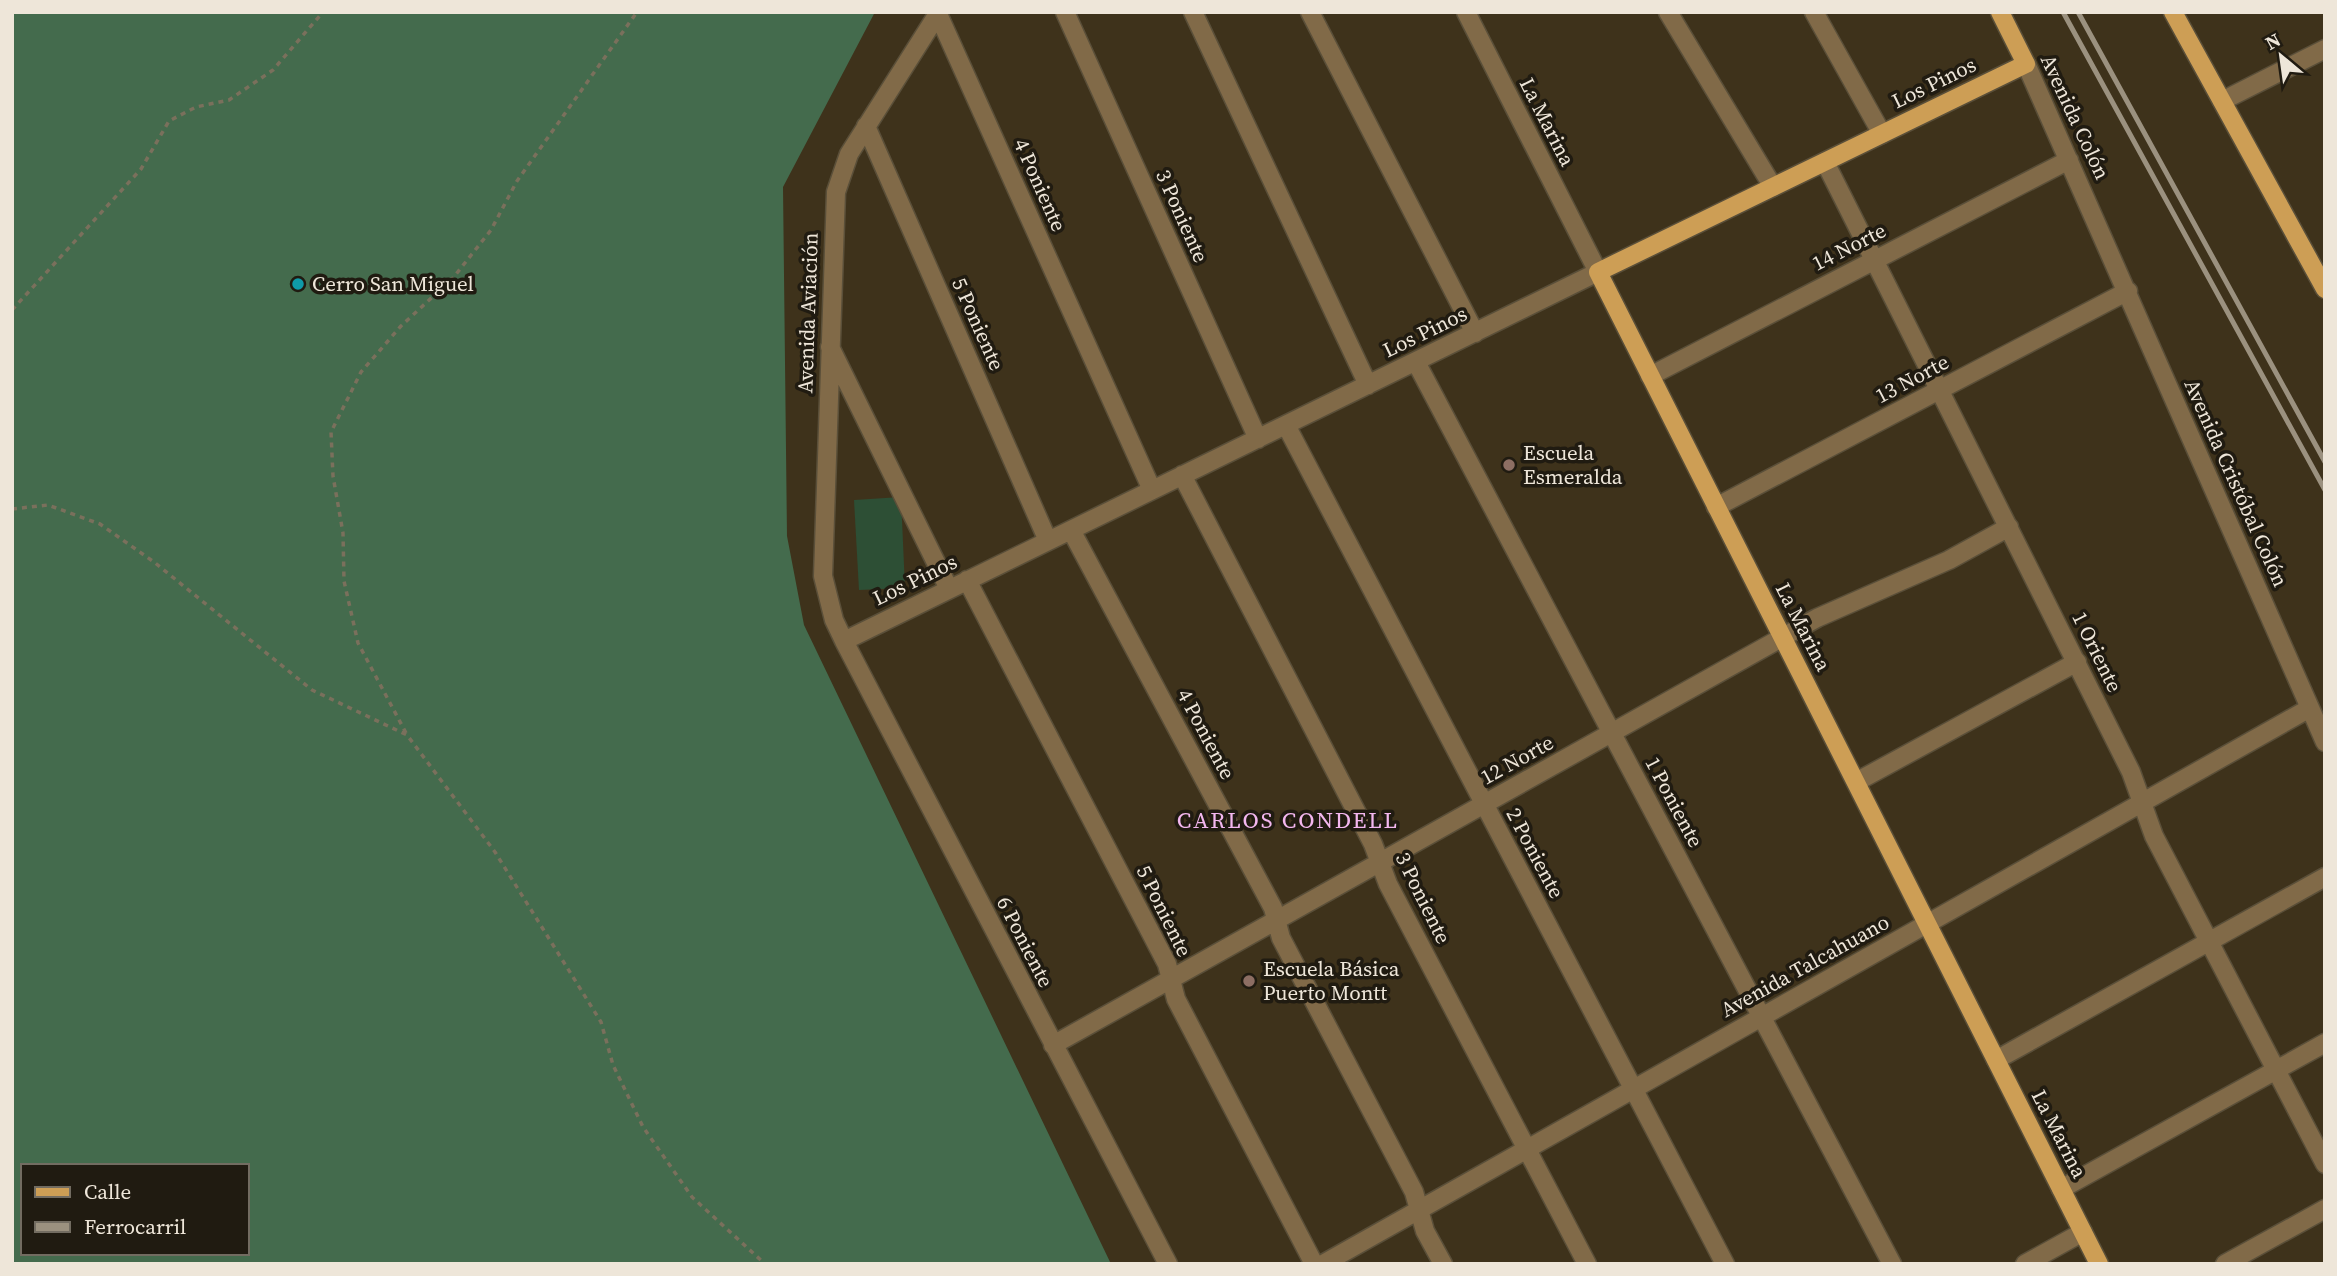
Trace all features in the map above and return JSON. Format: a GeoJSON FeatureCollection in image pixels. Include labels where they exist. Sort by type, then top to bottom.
{"type":"FeatureCollection","features":[{"type":"Feature","properties":{"kind":"main road","name":"Avenida Colón"},"geometry":{"type":"LineString","coordinates":[[2000,12],[2026,64]]}},
{"type":"Feature","properties":{"kind":"main road"},"geometry":{"type":"LineString","coordinates":[[2173,12],[2325,289]]}},
{"type":"Feature","properties":{"kind":"main road","name":"Los Pinos"},"geometry":{"type":"LineString","coordinates":[[1598,272],[2026,64]]}},
{"type":"Feature","properties":{"kind":"main road","name":"La Marina"},"geometry":{"type":"LineString","coordinates":[[1598,272],[2099,1264]]}},
{"type":"Feature","properties":{"kind":"street","name":"3 Poniente"},"geometry":{"type":"LineString","coordinates":[[1065,12],[1258,439]]}},
{"type":"Feature","properties":{"kind":"street"},"geometry":{"type":"LineString","coordinates":[[1193,12],[1368,385]]}},
{"type":"Feature","properties":{"kind":"street"},"geometry":{"type":"LineString","coordinates":[[1310,12],[1475,333]]}},
{"type":"Feature","properties":{"kind":"street","name":"La Marina"},"geometry":{"type":"LineString","coordinates":[[1466,12],[1598,272]]}},
{"type":"Feature","properties":{"kind":"street"},"geometry":{"type":"LineString","coordinates":[[1668,12],[1773,187]]}},
{"type":"Feature","properties":{"kind":"street"},"geometry":{"type":"LineString","coordinates":[[1814,12],[1882,134]]}},
{"type":"Feature","properties":{"kind":"street","name":"Avenida Aviación"},"geometry":{"type":"LineString","coordinates":[[844,640],[830,609],[822,576],[836,192],[844,166],[866,126],[939,13]]}},
{"type":"Feature","properties":{"kind":"street","name":"4 Poniente"},"geometry":{"type":"LineString","coordinates":[[939,13],[1152,490]]}},
{"type":"Feature","properties":{"kind":"street"},"geometry":{"type":"LineString","coordinates":[[2222,101],[2325,49]]}},
{"type":"Feature","properties":{"kind":"street","name":"Avenida Colón"},"geometry":{"type":"LineString","coordinates":[[2026,64],[2106,241]]}},
{"type":"Feature","properties":{"kind":"street","name":"5 Poniente"},"geometry":{"type":"LineString","coordinates":[[866,126],[1048,541]]}},
{"type":"Feature","properties":{"kind":"street","name":"14 Norte"},"geometry":{"type":"LineString","coordinates":[[1650,376],[2069,160]]}},
{"type":"Feature","properties":{"kind":"street","name":"1 Oriente"},"geometry":{"type":"LineString","coordinates":[[1825,162],[2077,663],[2130,772],[2154,836],[2325,1164]]}},
{"type":"Feature","properties":{"kind":"street","name":"Avenida Cristóbal Colón"},"geometry":{"type":"LineString","coordinates":[[2106,241],[2325,742]]}},
{"type":"Feature","properties":{"kind":"street","name":"Los Pinos"},"geometry":{"type":"LineString","coordinates":[[844,640],[1598,272]]}},
{"type":"Feature","properties":{"kind":"street","name":"13 Norte"},"geometry":{"type":"LineString","coordinates":[[1716,507],[2128,291]]}},
{"type":"Feature","properties":{"kind":"street"},"geometry":{"type":"LineString","coordinates":[[829,346],[949,589]]}},
{"type":"Feature","properties":{"kind":"street","name":"1 Poniente"},"geometry":{"type":"LineString","coordinates":[[1416,362],[1892,1264]]}},
{"type":"Feature","properties":{"kind":"street","name":"2 Poniente"},"geometry":{"type":"LineString","coordinates":[[1286,425],[1724,1264]]}},
{"type":"Feature","properties":{"kind":"street","name":"3 Poniente"},"geometry":{"type":"LineString","coordinates":[[1182,475],[1380,862],[1388,884],[1587,1264]]}},
{"type":"Feature","properties":{"kind":"street","name":"12 Norte"},"geometry":{"type":"LineString","coordinates":[[1053,1045],[1783,637],[1848,603],[1949,560],[2009,527]]}},
{"type":"Feature","properties":{"kind":"street","name":"4 Poniente"},"geometry":{"type":"LineString","coordinates":[[1070,530],[1273,908],[1281,937],[1414,1192],[1425,1231],[1443,1264]]}},
{"type":"Feature","properties":{"kind":"street","name":"5 Poniente"},"geometry":{"type":"LineString","coordinates":[[967,580],[1167,964],[1176,999],[1314,1264]]}},
{"type":"Feature","properties":{"kind":"street","name":"6 Poniente"},"geometry":{"type":"LineString","coordinates":[[844,640],[1168,1264]]}},
{"type":"Feature","properties":{"kind":"street"},"geometry":{"type":"LineString","coordinates":[[1856,782],[2077,663]]}},
{"type":"Feature","properties":{"kind":"street","name":"Avenida Talcahuano"},"geometry":{"type":"LineString","coordinates":[[1323,1264],[2310,708]]}},
{"type":"Feature","properties":{"kind":"street"},"geometry":{"type":"LineString","coordinates":[[1996,1060],[2325,877]]}},
{"type":"Feature","properties":{"kind":"street"},"geometry":{"type":"LineString","coordinates":[[2061,1189],[2325,1042]]}},
{"type":"Feature","properties":{"kind":"street"},"geometry":{"type":"LineString","coordinates":[[2225,1264],[2325,1209]]}},
{"type":"Feature","properties":{"kind":"street"},"geometry":{"type":"LineString","coordinates":[[2025,1264],[2083,1232]]}},
{"type":"Feature","properties":{"kind":"path"},"geometry":{"type":"LineString","coordinates":[[12,310],[141,169],[169,121],[197,107],[229,100],[273,70],[323,12]]}},
{"type":"Feature","properties":{"kind":"path"},"geometry":{"type":"LineString","coordinates":[[637,12],[517,181],[491,230],[453,278],[401,326],[361,372],[331,432],[333,476],[344,533],[344,581],[358,643],[407,735],[495,852],[601,1022],[613,1065],[643,1127],[692,1197],[765,1264]]}},
{"type":"Feature","properties":{"kind":"path"},"geometry":{"type":"LineString","coordinates":[[12,509],[48,505],[100,524],[154,562],[312,690],[407,735]]}},
{"type":"Feature","properties":{"kind":"green space"},"geometry":{"type":"Polygon","coordinates":[[[12,12],[875,12],[783,187],[787,536],[804,625],[1111,1264],[12,1264],[12,12]]]}},
{"type":"Feature","properties":{"kind":"green space"},"geometry":{"type":"Polygon","coordinates":[[[901,497],[905,588],[859,590],[854,500],[901,497]]]}},
{"type":"Feature","properties":{"kind":"railway"},"geometry":{"type":"LineString","coordinates":[[2063,12],[2325,490]]}},
{"type":"Feature","properties":{"kind":"railway"},"geometry":{"type":"LineString","coordinates":[[2078,12],[2325,462]]}},
{"type":"Feature","properties":{"kind":"place","name":"Cerro San Miguel"},"geometry":{"type":"Point","coordinates":[298,284]}},
{"type":"Feature","properties":{"kind":"place","name":"Escuela Esmeralda"},"geometry":{"type":"Point","coordinates":[1509,465]}},
{"type":"Feature","properties":{"kind":"place","name":"Escuela Básica Puerto Montt"},"geometry":{"type":"Point","coordinates":[1249,981]}},
{"type":"Feature","properties":{"kind":"district","name":"CARLOS CONDELL"},"geometry":{"type":"Point","coordinates":[1288,820]}}]}
